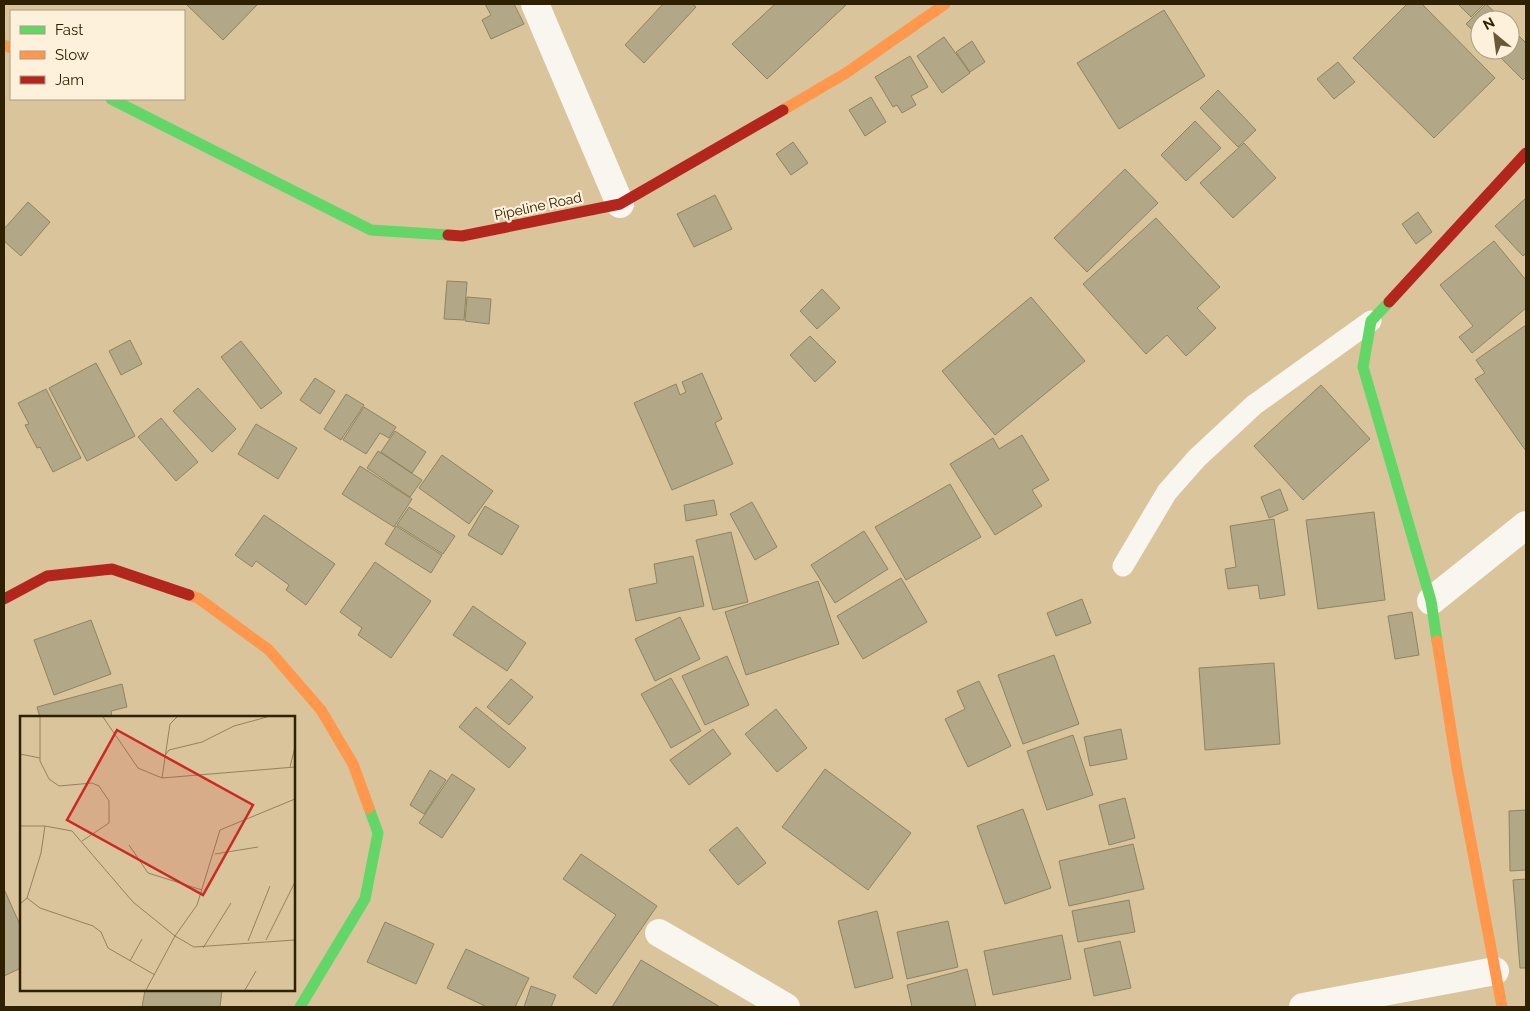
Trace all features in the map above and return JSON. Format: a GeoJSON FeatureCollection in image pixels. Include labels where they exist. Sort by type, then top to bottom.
{"type":"FeatureCollection","features":[{"type":"Feature","properties":{"kind":"street","name":"Pipeline Road"},"geometry":{"type":"LineString","coordinates":[[113,100],[371,230],[462,236],[620,204],[846,73],[945,4]]}},
{"type":"Feature","properties":{"kind":"street"},"geometry":{"type":"LineString","coordinates":[[537,6],[620,204]]}},
{"type":"Feature","properties":{"kind":"street"},"geometry":{"type":"LineString","coordinates":[[1502,1007],[1457,768],[1431,601],[1363,367],[1371,321],[1526,153]]}},
{"type":"Feature","properties":{"kind":"street"},"geometry":{"type":"LineString","coordinates":[[1431,601],[1526,525]]}},
{"type":"Feature","properties":{"kind":"street"},"geometry":{"type":"LineString","coordinates":[[4,599],[47,576],[112,569],[198,598],[269,650],[320,710],[353,764],[378,833],[365,899],[300,1007]]}},
{"type":"Feature","properties":{"kind":"street"},"geometry":{"type":"LineString","coordinates":[[659,934],[786,1007]]}},
{"type":"Feature","properties":{"kind":"street"},"geometry":{"type":"LineString","coordinates":[[1303,1007],[1495,971]]}},
{"type":"Feature","properties":{"kind":"lane"},"geometry":{"type":"LineString","coordinates":[[1123,566],[1167,492],[1197,458],[1254,405],[1371,321]]}},
{"type":"Feature","properties":{"kind":"building"},"geometry":{"type":"Polygon","coordinates":[[[186,4],[258,4],[223,40],[186,4]]]}},
{"type":"Feature","properties":{"kind":"building"},"geometry":{"type":"Polygon","coordinates":[[[485,4],[514,4],[524,24],[491,39],[482,20],[491,15],[485,4]]]}},
{"type":"Feature","properties":{"kind":"building"},"geometry":{"type":"Polygon","coordinates":[[[663,4],[692,4],[696,7],[644,63],[625,45],[663,4]]]}},
{"type":"Feature","properties":{"kind":"building"},"geometry":{"type":"Polygon","coordinates":[[[775,4],[847,4],[767,79],[732,44],[775,4]]]}},
{"type":"Feature","properties":{"kind":"building"},"geometry":{"type":"Polygon","coordinates":[[[1407,4],[1422,4],[1470,53],[1470,60],[1477,60],[1495,78],[1434,138],[1353,58],[1407,4]]]}},
{"type":"Feature","properties":{"kind":"building"},"geometry":{"type":"Polygon","coordinates":[[[1458,4],[1484,4],[1478,10],[1470,10],[1470,16],[1458,4]]]}},
{"type":"Feature","properties":{"kind":"building"},"geometry":{"type":"Polygon","coordinates":[[[1486,4],[1492,10],[1480,10],[1486,4]]]}},
{"type":"Feature","properties":{"kind":"building"},"geometry":{"type":"Polygon","coordinates":[[[1164,10],[1205,76],[1119,129],[1077,63],[1164,10]]]}},
{"type":"Feature","properties":{"kind":"building"},"geometry":{"type":"Polygon","coordinates":[[[944,37],[970,73],[942,93],[917,56],[944,37]]]}},
{"type":"Feature","properties":{"kind":"building"},"geometry":{"type":"Polygon","coordinates":[[[1520,37],[1526,43],[1526,77],[1523,80],[1503,60],[1520,60],[1520,37]]]}},
{"type":"Feature","properties":{"kind":"building"},"geometry":{"type":"Polygon","coordinates":[[[972,41],[985,62],[970,72],[956,52],[972,41]]]}},
{"type":"Feature","properties":{"kind":"building"},"geometry":{"type":"Polygon","coordinates":[[[910,56],[928,87],[911,96],[916,105],[902,113],[897,105],[893,107],[875,77],[910,56]]]}},
{"type":"Feature","properties":{"kind":"building"},"geometry":{"type":"Polygon","coordinates":[[[1338,62],[1355,82],[1334,99],[1317,79],[1338,62]]]}},
{"type":"Feature","properties":{"kind":"building"},"geometry":{"type":"Polygon","coordinates":[[[1218,90],[1256,130],[1238,147],[1200,108],[1218,90]]]}},
{"type":"Feature","properties":{"kind":"building"},"geometry":{"type":"Polygon","coordinates":[[[871,97],[886,122],[865,136],[849,110],[871,97]]]}},
{"type":"Feature","properties":{"kind":"building"},"geometry":{"type":"Polygon","coordinates":[[[1195,121],[1221,148],[1186,181],[1161,155],[1195,121]]]}},
{"type":"Feature","properties":{"kind":"building"},"geometry":{"type":"Polygon","coordinates":[[[793,142],[808,163],[791,175],[776,154],[793,142]]]}},
{"type":"Feature","properties":{"kind":"building"},"geometry":{"type":"Polygon","coordinates":[[[1244,143],[1276,178],[1233,218],[1200,183],[1244,143]]]}},
{"type":"Feature","properties":{"kind":"building"},"geometry":{"type":"Polygon","coordinates":[[[1125,169],[1158,203],[1087,272],[1054,238],[1125,169]]]}},
{"type":"Feature","properties":{"kind":"building"},"geometry":{"type":"Polygon","coordinates":[[[715,195],[732,229],[694,247],[677,214],[715,195]]]}},
{"type":"Feature","properties":{"kind":"building"},"geometry":{"type":"Polygon","coordinates":[[[1526,198],[1526,253],[1523,256],[1495,226],[1526,198]]]}},
{"type":"Feature","properties":{"kind":"building"},"geometry":{"type":"Polygon","coordinates":[[[28,202],[50,222],[21,256],[4,241],[4,229],[28,202]]]}},
{"type":"Feature","properties":{"kind":"building"},"geometry":{"type":"Polygon","coordinates":[[[1418,212],[1432,232],[1416,244],[1402,224],[1418,212]]]}},
{"type":"Feature","properties":{"kind":"building"},"geometry":{"type":"Polygon","coordinates":[[[1156,218],[1220,287],[1197,308],[1216,328],[1186,356],[1167,335],[1146,354],[1083,284],[1156,218]]]}},
{"type":"Feature","properties":{"kind":"building"},"geometry":{"type":"Polygon","coordinates":[[[1494,241],[1526,280],[1526,308],[1472,353],[1459,337],[1473,326],[1440,285],[1494,241]]]}},
{"type":"Feature","properties":{"kind":"building"},"geometry":{"type":"Polygon","coordinates":[[[447,281],[467,282],[464,320],[444,319],[447,281]]]}},
{"type":"Feature","properties":{"kind":"building"},"geometry":{"type":"Polygon","coordinates":[[[822,289],[840,308],[817,329],[800,311],[822,289]]]}},
{"type":"Feature","properties":{"kind":"building"},"geometry":{"type":"Polygon","coordinates":[[[467,297],[491,299],[489,324],[465,321],[467,297]]]}},
{"type":"Feature","properties":{"kind":"building"},"geometry":{"type":"Polygon","coordinates":[[[1031,297],[1085,361],[995,435],[942,371],[1031,297]]]}},
{"type":"Feature","properties":{"kind":"building"},"geometry":{"type":"Polygon","coordinates":[[[1526,325],[1526,451],[1475,379],[1485,373],[1476,360],[1526,325]]]}},
{"type":"Feature","properties":{"kind":"building"},"geometry":{"type":"Polygon","coordinates":[[[810,336],[836,362],[815,382],[790,355],[810,336]]]}},
{"type":"Feature","properties":{"kind":"building"},"geometry":{"type":"Polygon","coordinates":[[[130,340],[142,364],[121,375],[109,351],[130,340]]]}},
{"type":"Feature","properties":{"kind":"building"},"geometry":{"type":"Polygon","coordinates":[[[241,341],[282,393],[261,409],[221,357],[241,341]]]}},
{"type":"Feature","properties":{"kind":"building"},"geometry":{"type":"Polygon","coordinates":[[[96,363],[135,436],[87,461],[49,388],[96,363]]]}},
{"type":"Feature","properties":{"kind":"building"},"geometry":{"type":"Polygon","coordinates":[[[702,373],[722,419],[715,423],[733,464],[672,490],[634,403],[676,384],[680,395],[686,392],[682,382],[702,373]]]}},
{"type":"Feature","properties":{"kind":"building"},"geometry":{"type":"Polygon","coordinates":[[[315,378],[335,391],[320,414],[300,400],[315,378]]]}},
{"type":"Feature","properties":{"kind":"building"},"geometry":{"type":"Polygon","coordinates":[[[1321,385],[1370,439],[1303,500],[1254,446],[1321,385]]]}},
{"type":"Feature","properties":{"kind":"building"},"geometry":{"type":"Polygon","coordinates":[[[198,388],[236,429],[212,452],[173,411],[198,388]]]}},
{"type":"Feature","properties":{"kind":"building"},"geometry":{"type":"Polygon","coordinates":[[[46,389],[81,458],[53,472],[40,447],[37,448],[25,425],[29,424],[18,403],[46,389]]]}},
{"type":"Feature","properties":{"kind":"building"},"geometry":{"type":"Polygon","coordinates":[[[346,394],[364,405],[341,440],[324,429],[346,394]]]}},
{"type":"Feature","properties":{"kind":"building"},"geometry":{"type":"Polygon","coordinates":[[[364,407],[396,427],[389,438],[380,433],[366,454],[343,440],[364,407]]]}},
{"type":"Feature","properties":{"kind":"building"},"geometry":{"type":"Polygon","coordinates":[[[161,418],[198,462],[176,481],[138,437],[161,418]]]}},
{"type":"Feature","properties":{"kind":"building"},"geometry":{"type":"Polygon","coordinates":[[[256,424],[297,448],[278,479],[238,454],[256,424]]]}},
{"type":"Feature","properties":{"kind":"building"},"geometry":{"type":"Polygon","coordinates":[[[395,431],[426,452],[412,473],[381,452],[395,431]]]}},
{"type":"Feature","properties":{"kind":"building"},"geometry":{"type":"Polygon","coordinates":[[[1022,435],[1049,480],[1032,490],[1042,506],[995,535],[950,464],[993,438],[999,449],[1022,435]]]}},
{"type":"Feature","properties":{"kind":"building"},"geometry":{"type":"Polygon","coordinates":[[[378,451],[422,480],[410,497],[367,468],[378,451]]]}},
{"type":"Feature","properties":{"kind":"building"},"geometry":{"type":"Polygon","coordinates":[[[442,455],[493,491],[469,524],[419,488],[442,455]]]}},
{"type":"Feature","properties":{"kind":"building"},"geometry":{"type":"Polygon","coordinates":[[[360,466],[412,499],[394,527],[342,494],[360,466]]]}},
{"type":"Feature","properties":{"kind":"building"},"geometry":{"type":"Polygon","coordinates":[[[950,484],[981,537],[906,580],[875,527],[950,484]]]}},
{"type":"Feature","properties":{"kind":"building"},"geometry":{"type":"Polygon","coordinates":[[[1280,489],[1288,510],[1269,518],[1261,497],[1280,489]]]}},
{"type":"Feature","properties":{"kind":"building"},"geometry":{"type":"Polygon","coordinates":[[[714,500],[717,515],[686,521],[684,505],[714,500]]]}},
{"type":"Feature","properties":{"kind":"building"},"geometry":{"type":"Polygon","coordinates":[[[752,502],[777,547],[755,560],[730,514],[752,502]]]}},
{"type":"Feature","properties":{"kind":"building"},"geometry":{"type":"Polygon","coordinates":[[[485,506],[519,526],[502,555],[468,535],[485,506]]]}},
{"type":"Feature","properties":{"kind":"building"},"geometry":{"type":"Polygon","coordinates":[[[409,507],[455,536],[443,554],[397,525],[409,507]]]}},
{"type":"Feature","properties":{"kind":"building"},"geometry":{"type":"Polygon","coordinates":[[[1374,512],[1385,600],[1318,609],[1306,520],[1374,512]]]}},
{"type":"Feature","properties":{"kind":"building"},"geometry":{"type":"Polygon","coordinates":[[[264,515],[335,564],[306,605],[286,590],[289,585],[256,561],[252,567],[235,555],[264,515]]]}},
{"type":"Feature","properties":{"kind":"building"},"geometry":{"type":"Polygon","coordinates":[[[1274,519],[1285,595],[1260,599],[1258,585],[1228,589],[1225,569],[1236,567],[1230,526],[1274,519]]]}},
{"type":"Feature","properties":{"kind":"building"},"geometry":{"type":"Polygon","coordinates":[[[396,526],[442,555],[431,573],[385,544],[396,526]]]}},
{"type":"Feature","properties":{"kind":"building"},"geometry":{"type":"Polygon","coordinates":[[[864,531],[888,569],[835,603],[811,565],[864,531]]]}},
{"type":"Feature","properties":{"kind":"building"},"geometry":{"type":"Polygon","coordinates":[[[731,532],[748,602],[713,610],[696,540],[731,532]]]}},
{"type":"Feature","properties":{"kind":"building"},"geometry":{"type":"Polygon","coordinates":[[[693,556],[704,606],[636,621],[629,589],[657,583],[654,564],[693,556]]]}},
{"type":"Feature","properties":{"kind":"building"},"geometry":{"type":"Polygon","coordinates":[[[375,562],[431,601],[391,658],[358,635],[362,628],[340,612],[375,562]]]}},
{"type":"Feature","properties":{"kind":"building"},"geometry":{"type":"Polygon","coordinates":[[[901,578],[927,622],[863,659],[837,616],[901,578]]]}},
{"type":"Feature","properties":{"kind":"building"},"geometry":{"type":"Polygon","coordinates":[[[818,581],[839,644],[746,675],[725,612],[818,581]]]}},
{"type":"Feature","properties":{"kind":"building"},"geometry":{"type":"Polygon","coordinates":[[[1082,599],[1091,623],[1056,636],[1047,613],[1082,599]]]}},
{"type":"Feature","properties":{"kind":"building"},"geometry":{"type":"Polygon","coordinates":[[[473,606],[526,643],[507,671],[453,635],[473,606]]]}},
{"type":"Feature","properties":{"kind":"building"},"geometry":{"type":"Polygon","coordinates":[[[1412,612],[1419,655],[1395,659],[1388,616],[1412,612]]]}},
{"type":"Feature","properties":{"kind":"building"},"geometry":{"type":"Polygon","coordinates":[[[680,617],[700,659],[655,681],[635,639],[680,617]]]}},
{"type":"Feature","properties":{"kind":"building"},"geometry":{"type":"Polygon","coordinates":[[[91,620],[111,674],[54,695],[34,640],[91,620]]]}},
{"type":"Feature","properties":{"kind":"building"},"geometry":{"type":"Polygon","coordinates":[[[1054,655],[1079,724],[1023,744],[998,675],[1054,655]]]}},
{"type":"Feature","properties":{"kind":"building"},"geometry":{"type":"Polygon","coordinates":[[[727,656],[749,705],[705,725],[682,676],[727,656]]]}},
{"type":"Feature","properties":{"kind":"building"},"geometry":{"type":"Polygon","coordinates":[[[1274,663],[1280,744],[1205,750],[1199,668],[1274,663]]]}},
{"type":"Feature","properties":{"kind":"building"},"geometry":{"type":"Polygon","coordinates":[[[671,678],[701,731],[671,748],[641,694],[671,678]]]}},
{"type":"Feature","properties":{"kind":"building"},"geometry":{"type":"Polygon","coordinates":[[[511,679],[533,697],[509,725],[487,707],[511,679]]]}},
{"type":"Feature","properties":{"kind":"building"},"geometry":{"type":"Polygon","coordinates":[[[979,681],[1011,746],[968,767],[945,719],[965,709],[957,691],[979,681]]]}},
{"type":"Feature","properties":{"kind":"building"},"geometry":{"type":"Polygon","coordinates":[[[122,684],[127,707],[111,711],[112,716],[40,716],[37,707],[122,684]]]}},
{"type":"Feature","properties":{"kind":"building"},"geometry":{"type":"Polygon","coordinates":[[[476,707],[526,748],[509,768],[459,727],[476,707]]]}},
{"type":"Feature","properties":{"kind":"building"},"geometry":{"type":"Polygon","coordinates":[[[776,709],[807,748],[777,772],[745,734],[776,709]]]}},
{"type":"Feature","properties":{"kind":"building"},"geometry":{"type":"Polygon","coordinates":[[[713,729],[731,754],[689,785],[670,760],[713,729]]]}},
{"type":"Feature","properties":{"kind":"building"},"geometry":{"type":"Polygon","coordinates":[[[1121,729],[1127,759],[1090,766],[1084,737],[1121,729]]]}},
{"type":"Feature","properties":{"kind":"building"},"geometry":{"type":"Polygon","coordinates":[[[1073,735],[1093,795],[1047,810],[1027,751],[1073,735]]]}},
{"type":"Feature","properties":{"kind":"building"},"geometry":{"type":"Polygon","coordinates":[[[825,769],[911,833],[868,890],[782,827],[825,769]]]}},
{"type":"Feature","properties":{"kind":"building"},"geometry":{"type":"Polygon","coordinates":[[[430,770],[446,780],[424,814],[410,805],[430,770]]]}},
{"type":"Feature","properties":{"kind":"building"},"geometry":{"type":"Polygon","coordinates":[[[452,774],[475,789],[442,838],[419,823],[452,774]]]}},
{"type":"Feature","properties":{"kind":"building"},"geometry":{"type":"Polygon","coordinates":[[[1125,798],[1135,838],[1109,845],[1099,805],[1125,798]]]}},
{"type":"Feature","properties":{"kind":"building"},"geometry":{"type":"Polygon","coordinates":[[[1023,809],[1051,888],[1005,904],[977,826],[1023,809]]]}},
{"type":"Feature","properties":{"kind":"building"},"geometry":{"type":"Polygon","coordinates":[[[1526,810],[1526,870],[1510,871],[1509,811],[1526,810]]]}},
{"type":"Feature","properties":{"kind":"building"},"geometry":{"type":"Polygon","coordinates":[[[737,827],[766,863],[738,885],[709,850],[737,827]]]}},
{"type":"Feature","properties":{"kind":"building"},"geometry":{"type":"Polygon","coordinates":[[[1133,844],[1144,889],[1069,906],[1059,861],[1133,844]]]}},
{"type":"Feature","properties":{"kind":"building"},"geometry":{"type":"Polygon","coordinates":[[[581,854],[657,906],[596,994],[573,977],[616,915],[563,879],[581,854]]]}},
{"type":"Feature","properties":{"kind":"building"},"geometry":{"type":"Polygon","coordinates":[[[1526,879],[1526,968],[1520,968],[1513,880],[1526,879]]]}},
{"type":"Feature","properties":{"kind":"building"},"geometry":{"type":"Polygon","coordinates":[[[4,889],[20,925],[20,968],[4,976],[4,889]]]}},
{"type":"Feature","properties":{"kind":"building"},"geometry":{"type":"Polygon","coordinates":[[[1129,900],[1135,932],[1078,942],[1072,911],[1129,900]]]}},
{"type":"Feature","properties":{"kind":"building"},"geometry":{"type":"Polygon","coordinates":[[[877,911],[893,978],[855,988],[838,921],[877,911]]]}},
{"type":"Feature","properties":{"kind":"building"},"geometry":{"type":"Polygon","coordinates":[[[948,921],[958,967],[907,979],[897,932],[948,921]]]}},
{"type":"Feature","properties":{"kind":"building"},"geometry":{"type":"Polygon","coordinates":[[[385,922],[434,944],[416,984],[367,962],[385,922]]]}},
{"type":"Feature","properties":{"kind":"building"},"geometry":{"type":"Polygon","coordinates":[[[1062,935],[1071,979],[993,995],[984,951],[1062,935]]]}},
{"type":"Feature","properties":{"kind":"building"},"geometry":{"type":"Polygon","coordinates":[[[1120,941],[1131,988],[1094,996],[1084,949],[1120,941]]]}},
{"type":"Feature","properties":{"kind":"building"},"geometry":{"type":"Polygon","coordinates":[[[466,949],[529,978],[515,1007],[487,1007],[447,988],[466,949]]]}},
{"type":"Feature","properties":{"kind":"building"},"geometry":{"type":"Polygon","coordinates":[[[641,960],[720,1007],[612,1007],[641,960]]]}},
{"type":"Feature","properties":{"kind":"building"},"geometry":{"type":"Polygon","coordinates":[[[967,969],[976,1007],[912,1007],[907,985],[967,969]]]}},
{"type":"Feature","properties":{"kind":"building"},"geometry":{"type":"Polygon","coordinates":[[[531,986],[556,995],[551,1007],[524,1007],[531,986]]]}},
{"type":"Feature","properties":{"kind":"building"},"geometry":{"type":"Polygon","coordinates":[[[145,991],[222,991],[220,1007],[142,1007],[145,991]]]}},
{"type":"Feature","properties":{"kind":"traffic: fast"},"geometry":{"type":"LineString","coordinates":[[113,100],[371,230],[448,235]]}},
{"type":"Feature","properties":{"kind":"traffic: fast"},"geometry":{"type":"LineString","coordinates":[[1389,302],[1371,321],[1363,367],[1431,601],[1437,641]]}},
{"type":"Feature","properties":{"kind":"traffic: fast"},"geometry":{"type":"LineString","coordinates":[[300,1007],[365,899],[378,833],[369,808]]}},
{"type":"Feature","properties":{"kind":"traffic: slow"},"geometry":{"type":"LineString","coordinates":[[783,110],[846,73],[945,4]]}},
{"type":"Feature","properties":{"kind":"traffic: slow"},"geometry":{"type":"LineString","coordinates":[[4,45],[10,48]]}},
{"type":"Feature","properties":{"kind":"traffic: slow"},"geometry":{"type":"LineString","coordinates":[[189,595],[198,598],[269,650],[321,710],[353,764],[369,808]]}},
{"type":"Feature","properties":{"kind":"traffic: slow"},"geometry":{"type":"LineString","coordinates":[[1437,641],[1457,768],[1502,1007]]}},
{"type":"Feature","properties":{"kind":"traffic: jam"},"geometry":{"type":"LineString","coordinates":[[448,235],[462,236],[620,204],[783,110]]}},
{"type":"Feature","properties":{"kind":"traffic: jam"},"geometry":{"type":"LineString","coordinates":[[1389,302],[1526,153]]}},
{"type":"Feature","properties":{"kind":"traffic: jam"},"geometry":{"type":"LineString","coordinates":[[4,599],[47,576],[112,569],[189,595]]}}]}
